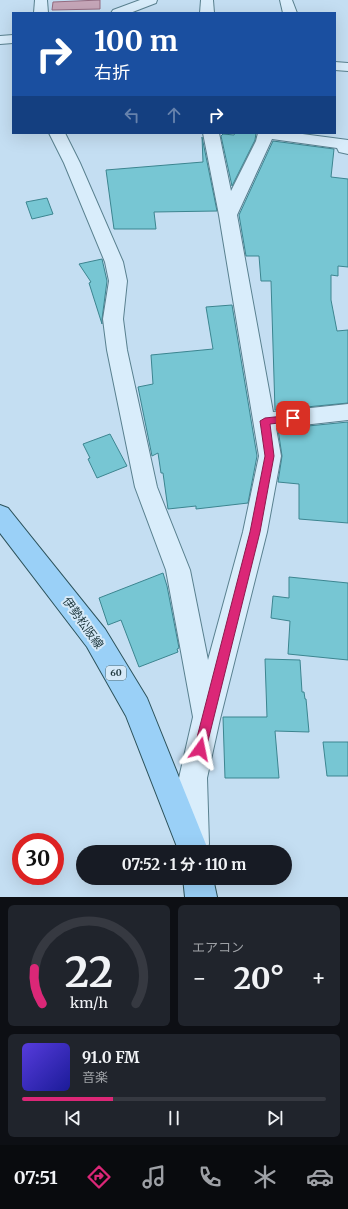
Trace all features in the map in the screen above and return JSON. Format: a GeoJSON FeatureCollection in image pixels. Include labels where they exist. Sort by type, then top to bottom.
{"type":"FeatureCollection","features":[{"type":"Feature","properties":{"kind":"main road","name":"伊勢松阪線"},"geometry":{"type":"LineString","coordinates":[[0,516],[96,638],[137,708],[192,845]]}},
{"type":"Feature","properties":{"kind":"main road"},"geometry":{"type":"LineString","coordinates":[[199,885],[201,897]]}},
{"type":"Feature","properties":{"kind":"street"},"geometry":{"type":"LineString","coordinates":[[41,0],[41,12]]}},
{"type":"Feature","properties":{"kind":"street"},"geometry":{"type":"LineString","coordinates":[[121,12],[151,0]]}},
{"type":"Feature","properties":{"kind":"street"},"geometry":{"type":"LineString","coordinates":[[207,0],[207,12]]}},
{"type":"Feature","properties":{"kind":"street"},"geometry":{"type":"LineString","coordinates":[[286,0],[290,12]]}},
{"type":"Feature","properties":{"kind":"street"},"geometry":{"type":"LineString","coordinates":[[0,40],[12,39]]}},
{"type":"Feature","properties":{"kind":"street"},"geometry":{"type":"LineString","coordinates":[[336,66],[348,67]]}},
{"type":"Feature","properties":{"kind":"street"},"geometry":{"type":"LineString","coordinates":[[58,134],[72,163],[114,262],[118,281],[113,319],[117,350],[146,487],[178,570],[206,719]]}},
{"type":"Feature","properties":{"kind":"street"},"geometry":{"type":"LineString","coordinates":[[194,845],[194,778],[206,719],[255,532],[270,456],[228,215],[211,134]]}},
{"type":"Feature","properties":{"kind":"street"},"geometry":{"type":"LineString","coordinates":[[228,215],[264,141],[266,134]]}},
{"type":"Feature","properties":{"kind":"street"},"geometry":{"type":"LineString","coordinates":[[273,134],[346,144],[345,149],[348,149]]}},
{"type":"Feature","properties":{"kind":"street"},"geometry":{"type":"LineString","coordinates":[[265,421],[348,412]]}},
{"type":"Feature","properties":{"kind":"shaded area"},"geometry":{"type":"Polygon","coordinates":[[[100,0],[100,9],[52,10],[53,2],[100,0]]]}},
{"type":"Feature","properties":{"kind":"building"},"geometry":{"type":"Polygon","coordinates":[[[223,134],[256,134],[255,140],[232,186],[221,136],[223,134]]]}},
{"type":"Feature","properties":{"kind":"building"},"geometry":{"type":"Polygon","coordinates":[[[202,137],[217,211],[154,212],[156,229],[114,229],[106,170],[203,162],[202,137]]]}},
{"type":"Feature","properties":{"kind":"building"},"geometry":{"type":"Polygon","coordinates":[[[273,141],[334,149],[331,177],[348,179],[348,267],[338,266],[338,276],[331,275],[331,300],[337,331],[348,330],[348,403],[275,410],[271,281],[261,281],[259,256],[246,256],[239,215],[273,141]]]}},
{"type":"Feature","properties":{"kind":"building"},"geometry":{"type":"Polygon","coordinates":[[[47,198],[53,214],[32,219],[26,202],[47,198]]]}},
{"type":"Feature","properties":{"kind":"building"},"geometry":{"type":"Polygon","coordinates":[[[102,259],[107,281],[102,324],[89,283],[91,282],[79,264],[102,259]]]}},
{"type":"Feature","properties":{"kind":"building"},"geometry":{"type":"Polygon","coordinates":[[[232,305],[257,456],[248,503],[196,509],[196,506],[168,509],[163,473],[161,473],[158,453],[152,456],[138,387],[153,384],[151,355],[213,349],[206,307],[232,305]]]}},
{"type":"Feature","properties":{"kind":"building"},"geometry":{"type":"Polygon","coordinates":[[[348,422],[348,523],[299,519],[299,484],[278,482],[282,456],[278,429],[348,422]]]}},
{"type":"Feature","properties":{"kind":"building"},"geometry":{"type":"Polygon","coordinates":[[[110,434],[127,466],[97,478],[83,444],[110,434]]]}},
{"type":"Feature","properties":{"kind":"building"},"geometry":{"type":"Polygon","coordinates":[[[163,573],[179,648],[177,649],[178,652],[139,667],[121,620],[108,625],[99,598],[163,573]]]}},
{"type":"Feature","properties":{"kind":"building"},"geometry":{"type":"Polygon","coordinates":[[[289,577],[348,583],[348,660],[288,654],[290,621],[271,618],[273,596],[289,598],[289,577]]]}},
{"type":"Feature","properties":{"kind":"building"},"geometry":{"type":"Polygon","coordinates":[[[265,659],[300,660],[302,692],[304,692],[306,699],[309,732],[275,731],[279,778],[225,778],[223,717],[267,717],[265,659]]]}},
{"type":"Feature","properties":{"kind":"building"},"geometry":{"type":"Polygon","coordinates":[[[323,742],[348,742],[348,776],[327,776],[323,742]]]}},
{"type":"Feature","properties":{"kind":"route"},"geometry":{"type":"LineString","coordinates":[[200,749],[206,719],[255,532],[270,456],[265,421],[293,418]]}}]}
